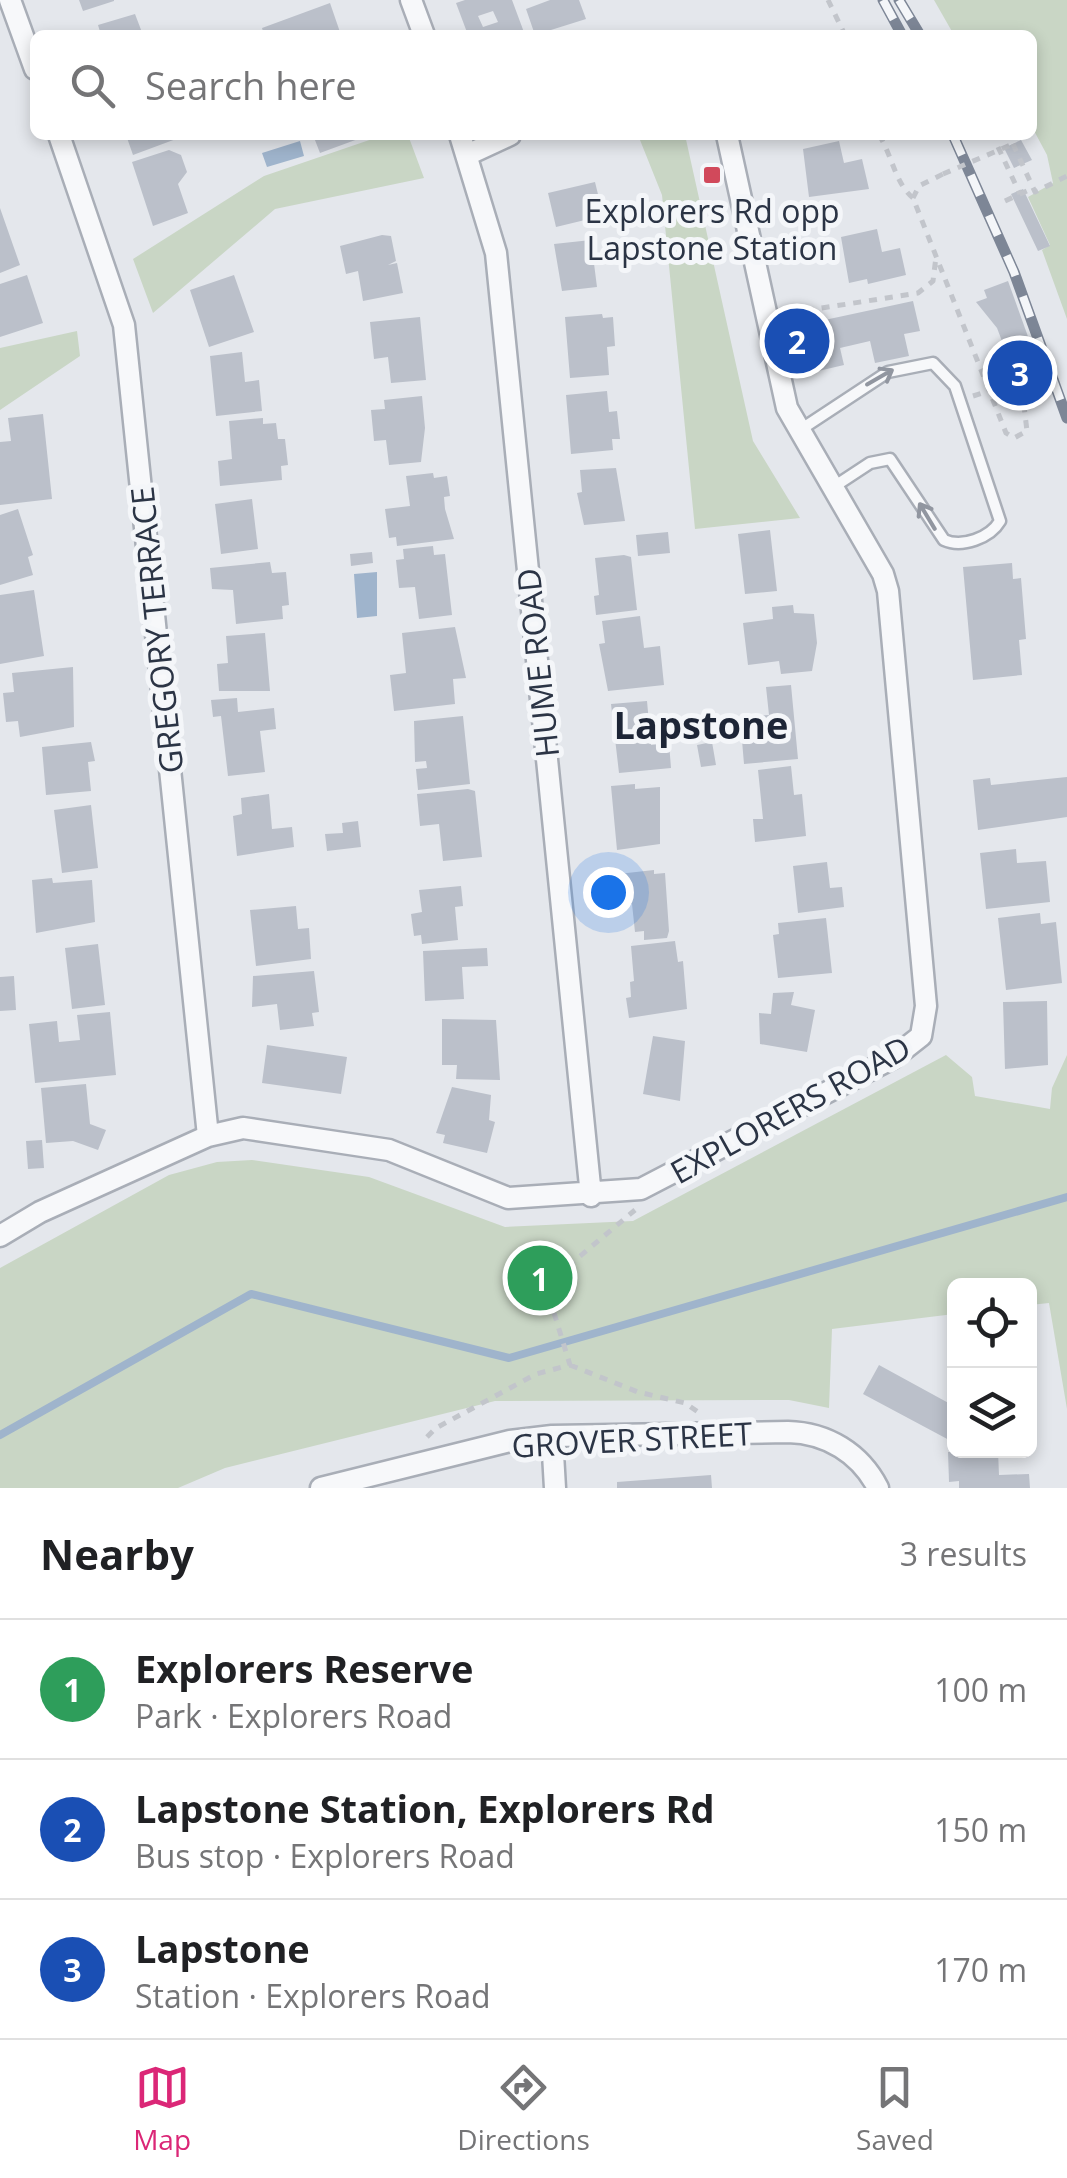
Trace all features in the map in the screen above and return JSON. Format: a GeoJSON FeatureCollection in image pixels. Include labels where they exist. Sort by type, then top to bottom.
{"type":"FeatureCollection","features":[{"type":"Feature","properties":{"kind":"street"},"geometry":{"type":"LineString","coordinates":[[10,0],[30,54]]}},
{"type":"Feature","properties":{"kind":"street"},"geometry":{"type":"LineString","coordinates":[[412,0],[422,30]]}},
{"type":"Feature","properties":{"kind":"street","name":"GREGORY TERRACE"},"geometry":{"type":"LineString","coordinates":[[61,140],[124,326],[208,1136]]}},
{"type":"Feature","properties":{"kind":"street","name":"HUME ROAD"},"geometry":{"type":"LineString","coordinates":[[462,140],[496,253],[592,1196]]}},
{"type":"Feature","properties":{"kind":"street"},"geometry":{"type":"LineString","coordinates":[[468,156],[500,140]]}},
{"type":"Feature","properties":{"kind":"street","name":"EXPLORERS ROAD"},"geometry":{"type":"LineString","coordinates":[[0,1236],[40,1212],[208,1136],[258,1128],[389,1150],[508,1198],[592,1196],[641,1189],[894,1058],[924,1029],[926,1006],[888,590],[884,574],[787,408],[728,140]]}},
{"type":"Feature","properties":{"kind":"street","name":"GROVER STREET"},"geometry":{"type":"LineString","coordinates":[[321,1488],[510,1441],[552,1436],[710,1434],[812,1434],[838,1446],[875,1482]]}},
{"type":"Feature","properties":{"kind":"street"},"geometry":{"type":"LineString","coordinates":[[552,1436],[555,1488]]}},
{"type":"Feature","properties":{"kind":"lane"},"geometry":{"type":"LineString","coordinates":[[799,431],[888,372],[933,363],[955,386],[1000,521],[990,532],[965,543],[944,540],[890,458],[870,463],[832,488]]}},
{"type":"Feature","properties":{"kind":"path"},"geometry":{"type":"LineString","coordinates":[[828,0],[843,30]]}},
{"type":"Feature","properties":{"kind":"path"},"geometry":{"type":"LineString","coordinates":[[882,140],[893,156],[902,189],[913,198],[1006,433],[1018,438],[1028,426],[1021,381]]}},
{"type":"Feature","properties":{"kind":"path"},"geometry":{"type":"LineString","coordinates":[[913,198],[919,186],[998,147],[1012,144],[1034,192],[1067,176]]}},
{"type":"Feature","properties":{"kind":"path"},"geometry":{"type":"LineString","coordinates":[[998,147],[1020,194]]}},
{"type":"Feature","properties":{"kind":"path"},"geometry":{"type":"LineString","coordinates":[[1005,200],[1033,188]]}},
{"type":"Feature","properties":{"kind":"path"},"geometry":{"type":"LineString","coordinates":[[767,318],[918,294],[933,281],[936,256]]}},
{"type":"Feature","properties":{"kind":"path"},"geometry":{"type":"LineString","coordinates":[[1021,354],[1030,378]]}},
{"type":"Feature","properties":{"kind":"path"},"geometry":{"type":"LineString","coordinates":[[990,391],[1046,373]]}},
{"type":"Feature","properties":{"kind":"path"},"geometry":{"type":"LineString","coordinates":[[568,1362],[547,1290],[554,1278],[638,1207],[641,1189]]}},
{"type":"Feature","properties":{"kind":"path"},"geometry":{"type":"LineString","coordinates":[[424,1462],[424,1442],[436,1428],[536,1374],[568,1362],[638,1392],[685,1403],[704,1417],[710,1434]]}},
{"type":"Feature","properties":{"kind":"green space"},"geometry":{"type":"Polygon","coordinates":[[[934,0],[1067,0],[1067,319],[1042,250],[1050,245],[1028,197],[1053,183],[1047,155],[1037,136],[1037,30],[951,30],[934,0]]]}},
{"type":"Feature","properties":{"kind":"green space"},"geometry":{"type":"Polygon","coordinates":[[[369,140],[410,140],[424,178],[275,209],[153,313],[133,259],[264,176],[369,140]]]}},
{"type":"Feature","properties":{"kind":"green space"},"geometry":{"type":"Polygon","coordinates":[[[640,140],[686,140],[753,441],[800,518],[695,529],[662,195],[640,140]]]}},
{"type":"Feature","properties":{"kind":"green space"},"geometry":{"type":"Polygon","coordinates":[[[77,331],[80,356],[0,410],[0,348],[77,331]]]}},
{"type":"Feature","properties":{"kind":"green space"},"geometry":{"type":"Polygon","coordinates":[[[946,1055],[972,1077],[975,1096],[1050,1109],[1052,1088],[1067,1055],[1067,1409],[1049,1303],[1037,1304],[1037,1278],[947,1278],[947,1315],[832,1329],[829,1408],[789,1400],[495,1401],[225,1468],[178,1488],[0,1488],[0,1268],[169,1175],[217,1162],[252,1160],[369,1177],[505,1227],[633,1221],[946,1055]]]}},
{"type":"Feature","properties":{"kind":"water"},"geometry":{"type":"Polygon","coordinates":[[[300,141],[304,156],[267,167],[262,153],[300,141]]]}},
{"type":"Feature","properties":{"kind":"water"},"geometry":{"type":"Polygon","coordinates":[[[377,572],[377,616],[357,618],[354,574],[377,572]]]}},
{"type":"Feature","properties":{"kind":"building"},"geometry":{"type":"Polygon","coordinates":[[[79,0],[114,0],[114,1],[83,11],[79,0]]]}},
{"type":"Feature","properties":{"kind":"building"},"geometry":{"type":"Polygon","coordinates":[[[465,0],[512,0],[523,30],[466,30],[456,3],[465,0]],[[493,11],[478,16],[483,27],[498,22],[493,11]]]}},
{"type":"Feature","properties":{"kind":"building"},"geometry":{"type":"Polygon","coordinates":[[[550,0],[579,0],[586,19],[551,30],[533,30],[526,9],[550,0]]]}},
{"type":"Feature","properties":{"kind":"building"},"geometry":{"type":"Polygon","coordinates":[[[330,3],[339,30],[263,30],[330,3]]]}},
{"type":"Feature","properties":{"kind":"building"},"geometry":{"type":"Polygon","coordinates":[[[135,14],[141,30],[100,30],[98,25],[135,14]]]}},
{"type":"Feature","properties":{"kind":"building"},"geometry":{"type":"Polygon","coordinates":[[[128,140],[173,140],[133,155],[128,140]]]}},
{"type":"Feature","properties":{"kind":"building"},"geometry":{"type":"Polygon","coordinates":[[[315,140],[355,140],[320,153],[315,140]]]}},
{"type":"Feature","properties":{"kind":"building"},"geometry":{"type":"Polygon","coordinates":[[[1021,140],[1032,160],[1014,168],[1004,148],[1021,140]]]}},
{"type":"Feature","properties":{"kind":"building"},"geometry":{"type":"Polygon","coordinates":[[[839,141],[844,163],[862,159],[869,189],[809,197],[803,149],[839,141]]]}},
{"type":"Feature","properties":{"kind":"building"},"geometry":{"type":"Polygon","coordinates":[[[169,150],[181,155],[187,172],[178,184],[188,213],[153,226],[132,162],[169,150]]]}},
{"type":"Feature","properties":{"kind":"building"},"geometry":{"type":"Polygon","coordinates":[[[595,182],[605,223],[587,227],[585,220],[556,227],[548,193],[595,182]]]}},
{"type":"Feature","properties":{"kind":"building"},"geometry":{"type":"Polygon","coordinates":[[[1023,189],[1050,246],[1038,251],[1011,194],[1023,189]]]}},
{"type":"Feature","properties":{"kind":"building"},"geometry":{"type":"Polygon","coordinates":[[[0,208],[20,265],[0,273],[0,208]]]}},
{"type":"Feature","properties":{"kind":"building"},"geometry":{"type":"Polygon","coordinates":[[[877,229],[882,252],[900,248],[906,275],[868,284],[867,279],[849,283],[841,237],[877,229]]]}},
{"type":"Feature","properties":{"kind":"building"},"geometry":{"type":"Polygon","coordinates":[[[391,236],[396,261],[388,265],[397,263],[403,293],[363,301],[358,271],[346,274],[340,246],[391,236]]]}},
{"type":"Feature","properties":{"kind":"building"},"geometry":{"type":"Polygon","coordinates":[[[591,240],[597,287],[562,291],[554,244],[591,240]]]}},
{"type":"Feature","properties":{"kind":"building"},"geometry":{"type":"Polygon","coordinates":[[[27,275],[43,323],[0,337],[0,284],[27,275]]]}},
{"type":"Feature","properties":{"kind":"building"},"geometry":{"type":"Polygon","coordinates":[[[234,275],[254,332],[209,347],[190,290],[234,275]]]}},
{"type":"Feature","properties":{"kind":"building"},"geometry":{"type":"Polygon","coordinates":[[[1008,281],[1044,381],[1020,388],[997,328],[976,302],[987,298],[984,290],[1008,281]]]}},
{"type":"Feature","properties":{"kind":"building"},"geometry":{"type":"Polygon","coordinates":[[[913,301],[920,331],[904,334],[909,356],[875,363],[870,341],[840,348],[844,365],[814,372],[806,337],[821,326],[820,321],[913,301]]]}},
{"type":"Feature","properties":{"kind":"building"},"geometry":{"type":"Polygon","coordinates":[[[602,314],[603,318],[613,317],[615,346],[607,347],[609,375],[570,378],[565,317],[602,314]]]}},
{"type":"Feature","properties":{"kind":"building"},"geometry":{"type":"Polygon","coordinates":[[[420,317],[426,380],[391,383],[388,357],[374,359],[370,322],[420,317]]]}},
{"type":"Feature","properties":{"kind":"building"},"geometry":{"type":"Polygon","coordinates":[[[242,352],[245,382],[259,380],[262,411],[216,416],[210,356],[242,352]]]}},
{"type":"Feature","properties":{"kind":"building"},"geometry":{"type":"Polygon","coordinates":[[[607,391],[609,412],[617,411],[620,439],[612,439],[613,450],[571,454],[566,395],[607,391]]]}},
{"type":"Feature","properties":{"kind":"building"},"geometry":{"type":"Polygon","coordinates":[[[422,396],[425,428],[421,462],[389,465],[386,440],[374,441],[371,410],[385,409],[384,400],[422,396]]]}},
{"type":"Feature","properties":{"kind":"building"},"geometry":{"type":"Polygon","coordinates":[[[43,414],[52,499],[0,505],[0,442],[11,441],[8,418],[43,414]]]}},
{"type":"Feature","properties":{"kind":"building"},"geometry":{"type":"Polygon","coordinates":[[[263,418],[263,424],[276,423],[278,439],[285,439],[288,465],[281,466],[282,480],[220,486],[218,461],[232,459],[229,421],[263,418]]]}},
{"type":"Feature","properties":{"kind":"building"},"geometry":{"type":"Polygon","coordinates":[[[616,468],[625,521],[584,525],[577,493],[582,492],[580,470],[616,468]]]}},
{"type":"Feature","properties":{"kind":"building"},"geometry":{"type":"Polygon","coordinates":[[[433,473],[434,478],[447,476],[450,496],[444,497],[445,509],[454,539],[397,546],[396,537],[389,538],[385,509],[410,506],[406,476],[433,473]]]}},
{"type":"Feature","properties":{"kind":"building"},"geometry":{"type":"Polygon","coordinates":[[[252,499],[258,549],[221,554],[215,504],[252,499]]]}},
{"type":"Feature","properties":{"kind":"building"},"geometry":{"type":"Polygon","coordinates":[[[18,509],[33,555],[28,557],[33,575],[0,585],[0,515],[18,509]]]}},
{"type":"Feature","properties":{"kind":"building"},"geometry":{"type":"Polygon","coordinates":[[[770,530],[777,591],[745,594],[738,534],[770,530]]]}},
{"type":"Feature","properties":{"kind":"building"},"geometry":{"type":"Polygon","coordinates":[[[668,532],[670,553],[638,556],[636,535],[668,532]]]}},
{"type":"Feature","properties":{"kind":"building"},"geometry":{"type":"Polygon","coordinates":[[[433,546],[434,555],[445,554],[452,615],[419,619],[415,587],[399,588],[396,560],[404,559],[403,549],[433,546]]]}},
{"type":"Feature","properties":{"kind":"building"},"geometry":{"type":"Polygon","coordinates":[[[372,552],[373,563],[351,566],[350,554],[372,552]]]}},
{"type":"Feature","properties":{"kind":"building"},"geometry":{"type":"Polygon","coordinates":[[[631,557],[637,610],[596,615],[594,596],[599,595],[595,558],[631,557]]]}},
{"type":"Feature","properties":{"kind":"building"},"geometry":{"type":"Polygon","coordinates":[[[270,562],[272,573],[286,572],[289,605],[282,606],[283,619],[236,624],[233,590],[212,589],[210,568],[270,562]]]}},
{"type":"Feature","properties":{"kind":"building"},"geometry":{"type":"Polygon","coordinates":[[[1012,563],[1013,579],[1021,578],[1026,639],[1019,640],[1022,675],[973,680],[963,567],[1012,563]]]}},
{"type":"Feature","properties":{"kind":"building"},"geometry":{"type":"Polygon","coordinates":[[[34,590],[44,656],[0,664],[0,595],[34,590]]]}},
{"type":"Feature","properties":{"kind":"building"},"geometry":{"type":"Polygon","coordinates":[[[793,605],[794,613],[814,614],[817,643],[812,671],[781,674],[779,661],[748,665],[743,623],[773,619],[772,607],[793,605]]]}},
{"type":"Feature","properties":{"kind":"building"},"geometry":{"type":"Polygon","coordinates":[[[640,616],[644,648],[660,646],[664,685],[608,691],[599,644],[605,643],[602,621],[640,616]]]}},
{"type":"Feature","properties":{"kind":"building"},"geometry":{"type":"Polygon","coordinates":[[[455,627],[466,678],[453,679],[455,704],[394,711],[390,675],[406,673],[402,633],[455,627]]]}},
{"type":"Feature","properties":{"kind":"building"},"geometry":{"type":"Polygon","coordinates":[[[265,633],[270,691],[219,691],[217,664],[228,663],[226,636],[265,633]]]}},
{"type":"Feature","properties":{"kind":"building"},"geometry":{"type":"Polygon","coordinates":[[[73,667],[74,727],[20,737],[18,721],[6,722],[3,693],[14,692],[12,673],[73,667]]]}},
{"type":"Feature","properties":{"kind":"building"},"geometry":{"type":"Polygon","coordinates":[[[791,685],[798,759],[744,764],[740,717],[769,715],[766,687],[791,685]]]}},
{"type":"Feature","properties":{"kind":"building"},"geometry":{"type":"Polygon","coordinates":[[[237,698],[238,712],[274,708],[276,729],[260,731],[265,772],[228,776],[221,716],[213,717],[211,700],[237,698]]]}},
{"type":"Feature","properties":{"kind":"building"},"geometry":{"type":"Polygon","coordinates":[[[647,701],[651,745],[669,743],[671,768],[619,773],[611,704],[647,701]]]}},
{"type":"Feature","properties":{"kind":"building"},"geometry":{"type":"Polygon","coordinates":[[[463,716],[470,784],[418,790],[416,769],[427,768],[426,761],[415,762],[414,721],[463,716]]]}},
{"type":"Feature","properties":{"kind":"building"},"geometry":{"type":"Polygon","coordinates":[[[91,742],[95,761],[88,762],[91,791],[46,795],[42,747],[91,742]]]}},
{"type":"Feature","properties":{"kind":"building"},"geometry":{"type":"Polygon","coordinates":[[[712,742],[716,765],[701,767],[697,745],[712,742]]]}},
{"type":"Feature","properties":{"kind":"building"},"geometry":{"type":"Polygon","coordinates":[[[791,766],[794,795],[802,794],[806,836],[755,842],[753,819],[763,819],[758,770],[791,766]]]}},
{"type":"Feature","properties":{"kind":"building"},"geometry":{"type":"Polygon","coordinates":[[[1067,777],[1067,817],[978,830],[973,780],[990,778],[991,785],[1067,777]]]}},
{"type":"Feature","properties":{"kind":"building"},"geometry":{"type":"Polygon","coordinates":[[[635,784],[635,789],[660,787],[660,844],[617,850],[611,786],[635,784]]]}},
{"type":"Feature","properties":{"kind":"building"},"geometry":{"type":"Polygon","coordinates":[[[475,791],[482,857],[443,861],[439,824],[420,826],[417,794],[475,791]]]}},
{"type":"Feature","properties":{"kind":"building"},"geometry":{"type":"Polygon","coordinates":[[[269,794],[272,829],[292,827],[294,847],[237,856],[233,816],[242,814],[241,798],[269,794]]]}},
{"type":"Feature","properties":{"kind":"building"},"geometry":{"type":"Polygon","coordinates":[[[91,805],[98,868],[62,873],[54,810],[91,805]]]}},
{"type":"Feature","properties":{"kind":"building"},"geometry":{"type":"Polygon","coordinates":[[[358,821],[361,847],[327,851],[325,834],[343,833],[342,823],[358,821]]]}},
{"type":"Feature","properties":{"kind":"building"},"geometry":{"type":"Polygon","coordinates":[[[1016,849],[1017,863],[1046,861],[1050,902],[986,909],[980,853],[1016,849]]]}},
{"type":"Feature","properties":{"kind":"building"},"geometry":{"type":"Polygon","coordinates":[[[827,862],[830,888],[842,887],[844,907],[798,913],[793,866],[827,862]]]}},
{"type":"Feature","properties":{"kind":"building"},"geometry":{"type":"Polygon","coordinates":[[[654,870],[654,874],[665,873],[669,931],[667,938],[644,940],[644,931],[635,932],[632,904],[620,905],[618,874],[654,870]]]}},
{"type":"Feature","properties":{"kind":"building"},"geometry":{"type":"Polygon","coordinates":[[[52,878],[53,883],[92,880],[95,922],[36,933],[32,880],[52,878]]]}},
{"type":"Feature","properties":{"kind":"building"},"geometry":{"type":"Polygon","coordinates":[[[461,886],[463,906],[455,907],[458,940],[422,944],[421,935],[414,936],[411,914],[422,912],[419,890],[461,886]]]}},
{"type":"Feature","properties":{"kind":"building"},"geometry":{"type":"Polygon","coordinates":[[[296,906],[298,929],[309,928],[311,959],[256,966],[250,910],[296,906]]]}},
{"type":"Feature","properties":{"kind":"building"},"geometry":{"type":"Polygon","coordinates":[[[1040,913],[1041,924],[1056,922],[1062,983],[1006,990],[998,918],[1040,913]]]}},
{"type":"Feature","properties":{"kind":"building"},"geometry":{"type":"Polygon","coordinates":[[[826,918],[832,973],[778,978],[773,935],[779,934],[778,923],[826,918]]]}},
{"type":"Feature","properties":{"kind":"building"},"geometry":{"type":"Polygon","coordinates":[[[675,941],[678,962],[683,961],[687,1009],[629,1018],[626,998],[631,997],[630,982],[634,981],[631,946],[675,941]]]}},
{"type":"Feature","properties":{"kind":"building"},"geometry":{"type":"Polygon","coordinates":[[[98,944],[105,1005],[72,1009],[65,948],[98,944]]]}},
{"type":"Feature","properties":{"kind":"building"},"geometry":{"type":"Polygon","coordinates":[[[487,948],[488,966],[462,967],[464,999],[425,1001],[423,951],[487,948]]]}},
{"type":"Feature","properties":{"kind":"building"},"geometry":{"type":"Polygon","coordinates":[[[314,971],[319,1012],[312,1013],[314,1026],[280,1030],[277,1004],[252,1007],[253,976],[314,971]]]}},
{"type":"Feature","properties":{"kind":"building"},"geometry":{"type":"Polygon","coordinates":[[[14,976],[16,1010],[0,1011],[0,977],[14,976]]]}},
{"type":"Feature","properties":{"kind":"building"},"geometry":{"type":"Polygon","coordinates":[[[794,992],[791,1005],[815,1010],[807,1052],[760,1044],[759,1013],[771,1014],[773,993],[794,992]]]}},
{"type":"Feature","properties":{"kind":"building"},"geometry":{"type":"Polygon","coordinates":[[[1047,1001],[1048,1065],[1005,1069],[1003,1002],[1047,1001]]]}},
{"type":"Feature","properties":{"kind":"building"},"geometry":{"type":"Polygon","coordinates":[[[110,1012],[116,1075],[35,1083],[29,1024],[57,1021],[59,1042],[80,1040],[77,1015],[110,1012]]]}},
{"type":"Feature","properties":{"kind":"building"},"geometry":{"type":"Polygon","coordinates":[[[442,1019],[496,1020],[500,1080],[456,1079],[457,1065],[442,1065],[442,1019]]]}},
{"type":"Feature","properties":{"kind":"building"},"geometry":{"type":"Polygon","coordinates":[[[653,1036],[685,1041],[680,1101],[643,1094],[653,1036]]]}},
{"type":"Feature","properties":{"kind":"building"},"geometry":{"type":"Polygon","coordinates":[[[267,1045],[347,1057],[341,1094],[262,1083],[267,1045]]]}},
{"type":"Feature","properties":{"kind":"building"},"geometry":{"type":"Polygon","coordinates":[[[86,1084],[90,1124],[106,1130],[98,1150],[73,1141],[46,1143],[41,1088],[86,1084]]]}},
{"type":"Feature","properties":{"kind":"building"},"geometry":{"type":"Polygon","coordinates":[[[452,1087],[491,1095],[489,1120],[495,1122],[487,1153],[443,1143],[445,1135],[436,1133],[452,1087]]]}},
{"type":"Feature","properties":{"kind":"building"},"geometry":{"type":"Polygon","coordinates":[[[42,1140],[44,1168],[28,1169],[26,1141],[42,1140]]]}},
{"type":"Feature","properties":{"kind":"building"},"geometry":{"type":"Polygon","coordinates":[[[879,1365],[947,1402],[947,1439],[863,1394],[879,1365]]]}},
{"type":"Feature","properties":{"kind":"building"},"geometry":{"type":"Polygon","coordinates":[[[948,1458],[998,1458],[999,1475],[1029,1474],[1030,1488],[959,1488],[959,1481],[949,1482],[948,1458]]]}},
{"type":"Feature","properties":{"kind":"building"},"geometry":{"type":"Polygon","coordinates":[[[711,1475],[712,1488],[617,1488],[617,1482],[711,1475]]]}},
{"type":"Feature","properties":{"kind":"waterway"},"geometry":{"type":"LineString","coordinates":[[0,1435],[251,1294],[509,1358],[1067,1197]]}},
{"type":"Feature","properties":{"kind":"railway"},"geometry":{"type":"LineString","coordinates":[[883,0],[899,30]]}},
{"type":"Feature","properties":{"kind":"railway"},"geometry":{"type":"LineString","coordinates":[[899,0],[917,30]]}},
{"type":"Feature","properties":{"kind":"railway"},"geometry":{"type":"LineString","coordinates":[[955,140],[1014,272],[1067,418]]}},
{"type":"Feature","properties":{"kind":"place","name":"Explorers Rd opp Lapstone Station"},"geometry":{"type":"Point","coordinates":[712,175]}},
{"type":"Feature","properties":{"kind":"place","name":"Lapstone Station, Explorers Rd"},"geometry":{"type":"Point","coordinates":[797,341]}},
{"type":"Feature","properties":{"kind":"place","name":"Lapstone"},"geometry":{"type":"Point","coordinates":[1020,373]}},
{"type":"Feature","properties":{"kind":"place","name":"Explorers Reserve"},"geometry":{"type":"Point","coordinates":[540,1278]}},
{"type":"Feature","properties":{"kind":"district","name":"Lapstone"},"geometry":{"type":"Point","coordinates":[701,724]}}]}
